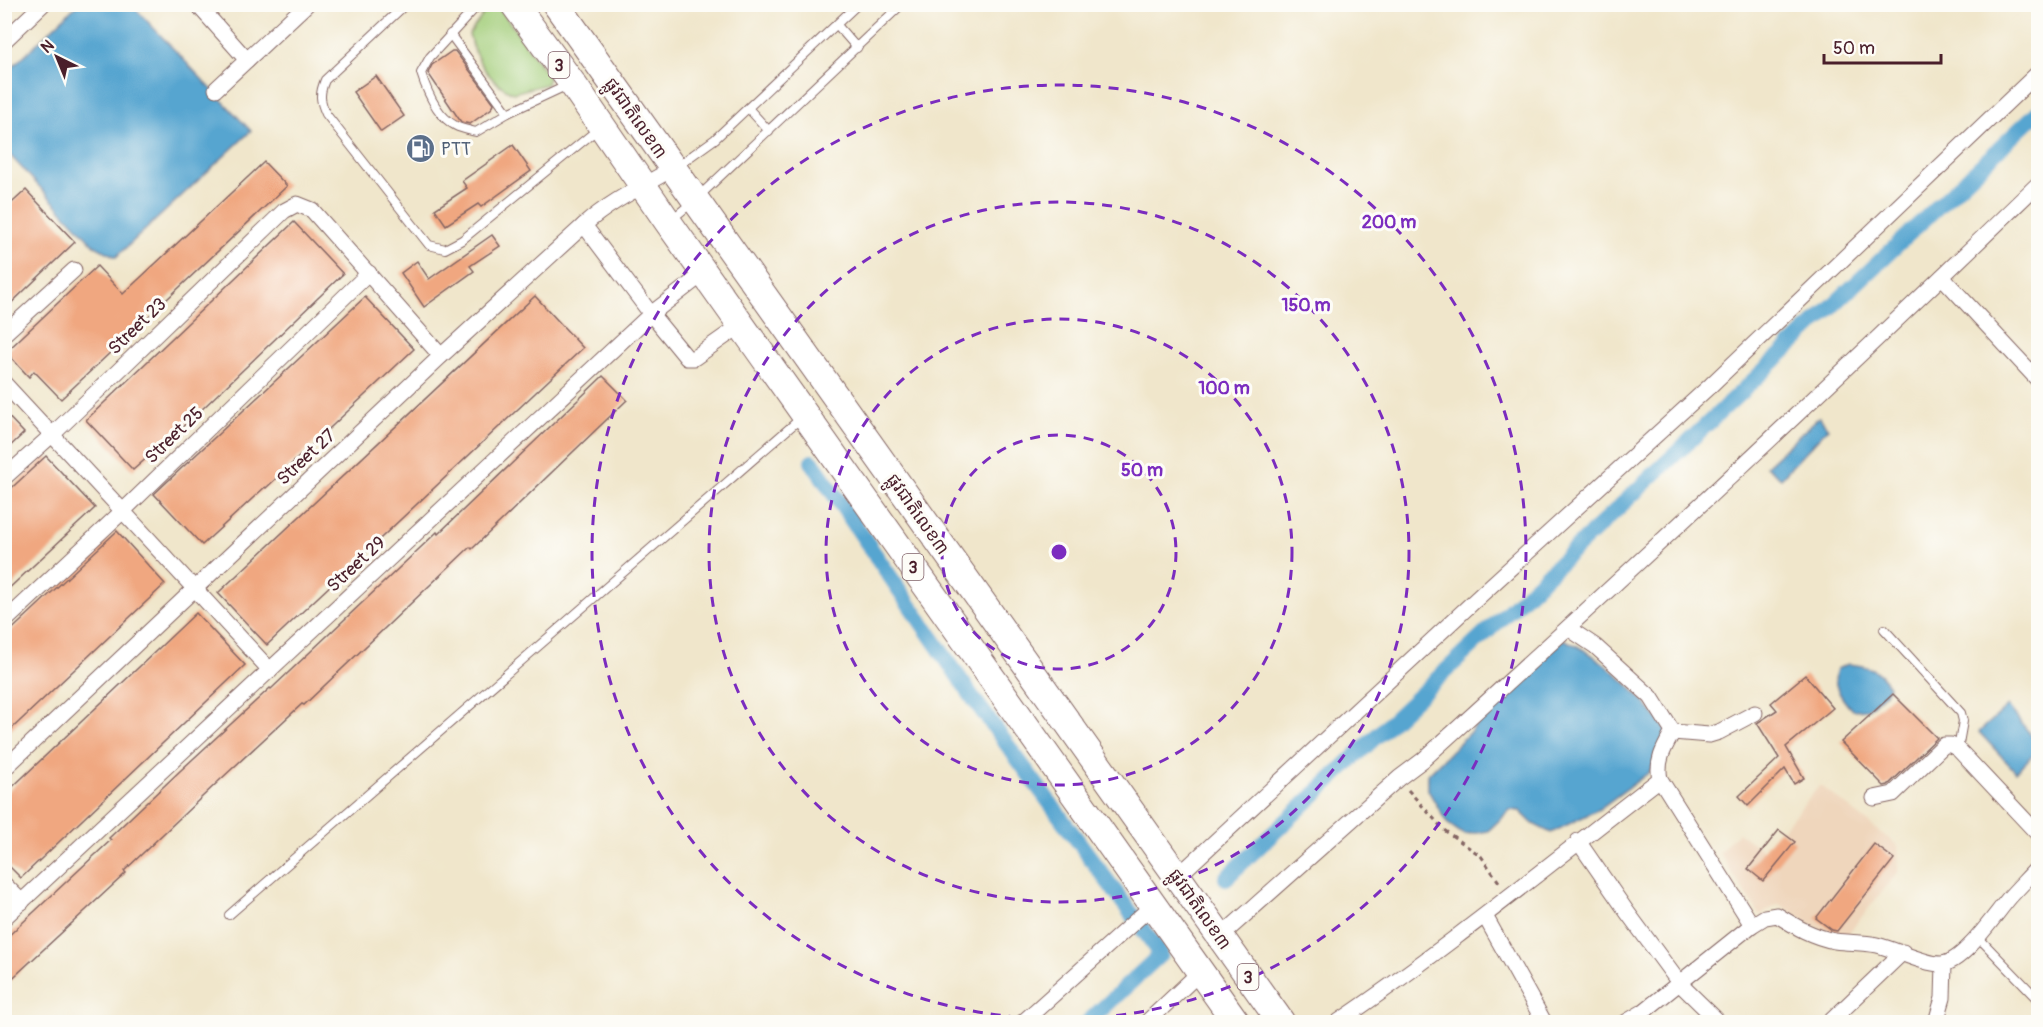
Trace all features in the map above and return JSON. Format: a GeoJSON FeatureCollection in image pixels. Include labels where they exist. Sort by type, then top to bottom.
{"type":"FeatureCollection","features":[{"type":"Feature","properties":{"kind":"highway","name":"ផ្លូវជាតិលេខ៣"},"geometry":{"type":"LineString","coordinates":[[514,4],[1236,1023]]}},
{"type":"Feature","properties":{"kind":"highway","name":"ផ្លូវជាតិលេខ៣"},"geometry":{"type":"LineString","coordinates":[[556,4],[1281,1023]]}},
{"type":"Feature","properties":{"kind":"street"},"geometry":{"type":"LineString","coordinates":[[4,40],[43,4]]}},
{"type":"Feature","properties":{"kind":"street"},"geometry":{"type":"LineString","coordinates":[[198,4],[247,60]]}},
{"type":"Feature","properties":{"kind":"street"},"geometry":{"type":"LineString","coordinates":[[216,89],[307,4]]}},
{"type":"Feature","properties":{"kind":"street"},"geometry":{"type":"LineString","coordinates":[[1182,883],[1483,593],[1711,385],[2038,73]]}},
{"type":"Feature","properties":{"kind":"street","name":"Street 27"},"geometry":{"type":"LineString","coordinates":[[4,770],[441,356],[600,210],[672,169]]}},
{"type":"Feature","properties":{"kind":"street"},"geometry":{"type":"LineString","coordinates":[[1218,934],[1399,778],[1423,760],[1568,628],[1942,278],[2038,184]]}},
{"type":"Feature","properties":{"kind":"street","name":"Street 23"},"geometry":{"type":"LineString","coordinates":[[4,478],[53,434],[284,211],[297,204],[312,210],[369,273]]}},
{"type":"Feature","properties":{"kind":"street"},"geometry":{"type":"LineString","coordinates":[[584,225],[687,358],[694,358],[741,325]]}},
{"type":"Feature","properties":{"kind":"street"},"geometry":{"type":"LineString","coordinates":[[4,334],[74,270]]}},
{"type":"Feature","properties":{"kind":"street"},"geometry":{"type":"LineString","coordinates":[[369,273],[441,356]]}},
{"type":"Feature","properties":{"kind":"street","name":"Street 25"},"geometry":{"type":"LineString","coordinates":[[4,622],[124,510],[369,273]]}},
{"type":"Feature","properties":{"kind":"street","name":"Street 29"},"geometry":{"type":"LineString","coordinates":[[4,918],[651,314],[704,273]]}},
{"type":"Feature","properties":{"kind":"street"},"geometry":{"type":"LineString","coordinates":[[1942,278],[2038,380]]}},
{"type":"Feature","properties":{"kind":"street"},"geometry":{"type":"LineString","coordinates":[[4,383],[270,670]]}},
{"type":"Feature","properties":{"kind":"street"},"geometry":{"type":"LineString","coordinates":[[1568,628],[1595,646],[1651,697],[1673,732]]}},
{"type":"Feature","properties":{"kind":"street"},"geometry":{"type":"LineString","coordinates":[[1673,732],[1709,735],[1755,713]]}},
{"type":"Feature","properties":{"kind":"street"},"geometry":{"type":"LineString","coordinates":[[1673,732],[1660,757],[1658,769],[1660,779],[1752,925]]}},
{"type":"Feature","properties":{"kind":"street"},"geometry":{"type":"LineString","coordinates":[[1874,798],[1893,794],[1944,745],[1951,745],[1958,749],[2038,834]]}},
{"type":"Feature","properties":{"kind":"street"},"geometry":{"type":"LineString","coordinates":[[1338,1023],[1395,984],[1485,916],[1660,779]]}},
{"type":"Feature","properties":{"kind":"street"},"geometry":{"type":"LineString","coordinates":[[1578,841],[1680,984],[1719,1023]]}},
{"type":"Feature","properties":{"kind":"street"},"geometry":{"type":"LineString","coordinates":[[1626,1023],[1648,1017],[1680,984],[1765,917],[1777,915],[1805,933],[1834,941],[1875,944],[1922,960],[1944,964],[1978,938],[2009,898],[2038,867]]}},
{"type":"Feature","properties":{"kind":"street"},"geometry":{"type":"LineString","coordinates":[[4,884],[22,902]]}},
{"type":"Feature","properties":{"kind":"street"},"geometry":{"type":"LineString","coordinates":[[1023,1023],[1155,909]]}},
{"type":"Feature","properties":{"kind":"street"},"geometry":{"type":"LineString","coordinates":[[1485,916],[1544,1023]]}},
{"type":"Feature","properties":{"kind":"street"},"geometry":{"type":"LineString","coordinates":[[1830,1023],[1903,952]]}},
{"type":"Feature","properties":{"kind":"street"},"geometry":{"type":"LineString","coordinates":[[1936,1023],[1943,998],[1944,964]]}},
{"type":"Feature","properties":{"kind":"street"},"geometry":{"type":"LineString","coordinates":[[1146,1023],[1195,965]]}},
{"type":"Feature","properties":{"kind":"lane"},"geometry":{"type":"LineString","coordinates":[[406,4],[325,80],[319,93],[320,102],[327,114],[429,245],[445,249],[462,240],[602,126]]}},
{"type":"Feature","properties":{"kind":"lane"},"geometry":{"type":"LineString","coordinates":[[479,4],[430,57],[421,73],[426,90],[440,112],[455,126],[476,132],[508,113],[572,83]]}},
{"type":"Feature","properties":{"kind":"lane"},"geometry":{"type":"LineString","coordinates":[[672,169],[715,139],[858,4]]}},
{"type":"Feature","properties":{"kind":"lane"},"geometry":{"type":"LineString","coordinates":[[668,222],[695,200],[903,4]]}},
{"type":"Feature","properties":{"kind":"lane"},"geometry":{"type":"LineString","coordinates":[[837,25],[857,48]]}},
{"type":"Feature","properties":{"kind":"lane"},"geometry":{"type":"LineString","coordinates":[[450,34],[508,113]]}},
{"type":"Feature","properties":{"kind":"lane"},"geometry":{"type":"LineString","coordinates":[[748,108],[769,131]]}},
{"type":"Feature","properties":{"kind":"lane"},"geometry":{"type":"LineString","coordinates":[[229,915],[805,415]]}},
{"type":"Feature","properties":{"kind":"lane"},"geometry":{"type":"LineString","coordinates":[[1884,629],[1961,713],[1963,721],[1958,749]]}},
{"type":"Feature","properties":{"kind":"lane"},"geometry":{"type":"LineString","coordinates":[[1978,938],[2038,999]]}},
{"type":"Feature","properties":{"kind":"path"},"geometry":{"type":"LineString","coordinates":[[1399,778],[1444,830],[1481,856],[1509,897]]}},
{"type":"Feature","properties":{"kind":"shaded area"},"geometry":{"type":"Polygon","coordinates":[[[1820,785],[1898,846],[1899,871],[1846,936],[1829,934],[1779,904],[1760,915],[1719,853],[1738,832],[1764,851],[1820,785]]]}},
{"type":"Feature","properties":{"kind":"green space"},"geometry":{"type":"Polygon","coordinates":[[[490,5],[497,5],[549,77],[547,84],[513,93],[496,82],[484,68],[469,34],[490,5]]]}},
{"type":"Feature","properties":{"kind":"water"},"geometry":{"type":"Polygon","coordinates":[[[77,5],[132,5],[251,131],[116,257],[95,246],[5,150],[5,74],[77,5]]]}},
{"type":"Feature","properties":{"kind":"water"},"geometry":{"type":"Polygon","coordinates":[[[1819,417],[1828,428],[1781,478],[1766,466],[1819,417]]]}},
{"type":"Feature","properties":{"kind":"water"},"geometry":{"type":"Polygon","coordinates":[[[1563,639],[1593,656],[1621,678],[1667,731],[1652,768],[1599,809],[1551,833],[1533,824],[1520,811],[1510,810],[1488,831],[1464,835],[1447,823],[1428,790],[1428,774],[1563,639]]]}},
{"type":"Feature","properties":{"kind":"water"},"geometry":{"type":"Polygon","coordinates":[[[1848,664],[1872,669],[1889,686],[1868,709],[1852,710],[1838,691],[1835,680],[1837,669],[1848,664]]]}},
{"type":"Feature","properties":{"kind":"water"},"geometry":{"type":"Polygon","coordinates":[[[2008,706],[2038,744],[2038,750],[2016,772],[1979,732],[2008,706]]]}},
{"type":"Feature","properties":{"kind":"building"},"geometry":{"type":"Polygon","coordinates":[[[455,51],[494,103],[492,108],[470,124],[461,122],[428,73],[432,65],[455,51]]]}},
{"type":"Feature","properties":{"kind":"building"},"geometry":{"type":"Polygon","coordinates":[[[376,76],[404,116],[381,132],[353,92],[376,76]]]}},
{"type":"Feature","properties":{"kind":"building"},"geometry":{"type":"Polygon","coordinates":[[[513,145],[531,171],[481,207],[478,204],[446,225],[435,209],[467,188],[462,181],[513,145]]]}},
{"type":"Feature","properties":{"kind":"building"},"geometry":{"type":"Polygon","coordinates":[[[264,162],[287,186],[61,399],[34,371],[29,377],[6,352],[97,266],[123,294],[264,162]]]}},
{"type":"Feature","properties":{"kind":"building"},"geometry":{"type":"Polygon","coordinates":[[[26,190],[75,242],[4,310],[4,210],[26,190]]]}},
{"type":"Feature","properties":{"kind":"building"},"geometry":{"type":"Polygon","coordinates":[[[294,222],[343,274],[197,414],[133,470],[86,420],[294,222]]]}},
{"type":"Feature","properties":{"kind":"building"},"geometry":{"type":"Polygon","coordinates":[[[492,235],[500,246],[470,266],[474,271],[424,307],[401,273],[417,261],[429,279],[492,235]]]}},
{"type":"Feature","properties":{"kind":"building"},"geometry":{"type":"Polygon","coordinates":[[[535,296],[583,348],[267,645],[218,593],[535,296]]]}},
{"type":"Feature","properties":{"kind":"building"},"geometry":{"type":"Polygon","coordinates":[[[365,297],[414,349],[202,545],[154,494],[365,297]]]}},
{"type":"Feature","properties":{"kind":"building"},"geometry":{"type":"Polygon","coordinates":[[[603,376],[627,400],[472,549],[470,547],[304,705],[302,704],[221,779],[124,871],[126,873],[4,986],[4,940],[111,840],[109,838],[181,770],[271,689],[437,532],[438,534],[603,376]]]}},
{"type":"Feature","properties":{"kind":"building"},"geometry":{"type":"Polygon","coordinates":[[[4,412],[24,433],[4,452],[4,412]]]}},
{"type":"Feature","properties":{"kind":"building"},"geometry":{"type":"Polygon","coordinates":[[[46,456],[95,508],[4,593],[4,495],[46,456]]]}},
{"type":"Feature","properties":{"kind":"building"},"geometry":{"type":"Polygon","coordinates":[[[117,531],[165,584],[4,736],[4,637],[117,531]]]}},
{"type":"Feature","properties":{"kind":"building"},"geometry":{"type":"Polygon","coordinates":[[[196,613],[245,665],[21,878],[4,861],[4,795],[196,613]]]}},
{"type":"Feature","properties":{"kind":"building"},"geometry":{"type":"Polygon","coordinates":[[[1805,675],[1833,708],[1786,747],[1804,778],[1794,784],[1785,769],[1748,806],[1739,796],[1779,758],[1757,723],[1777,710],[1771,703],[1805,675]]]}},
{"type":"Feature","properties":{"kind":"building"},"geometry":{"type":"Polygon","coordinates":[[[1893,694],[1937,738],[1888,785],[1884,786],[1841,742],[1893,694]]]}},
{"type":"Feature","properties":{"kind":"building"},"geometry":{"type":"Polygon","coordinates":[[[1779,830],[1795,842],[1763,881],[1748,869],[1779,830]]]}},
{"type":"Feature","properties":{"kind":"building"},"geometry":{"type":"Polygon","coordinates":[[[1874,844],[1894,859],[1837,931],[1832,930],[1816,918],[1874,844]]]}},
{"type":"Feature","properties":{"kind":"waterway"},"geometry":{"type":"LineString","coordinates":[[1226,878],[2038,112]]}},
{"type":"Feature","properties":{"kind":"waterway"},"geometry":{"type":"LineString","coordinates":[[812,462],[975,701],[1161,954],[1088,1022]]}},
{"type":"Feature","properties":{"kind":"place","name":"PTT"},"geometry":{"type":"Point","coordinates":[420,149]}}]}
